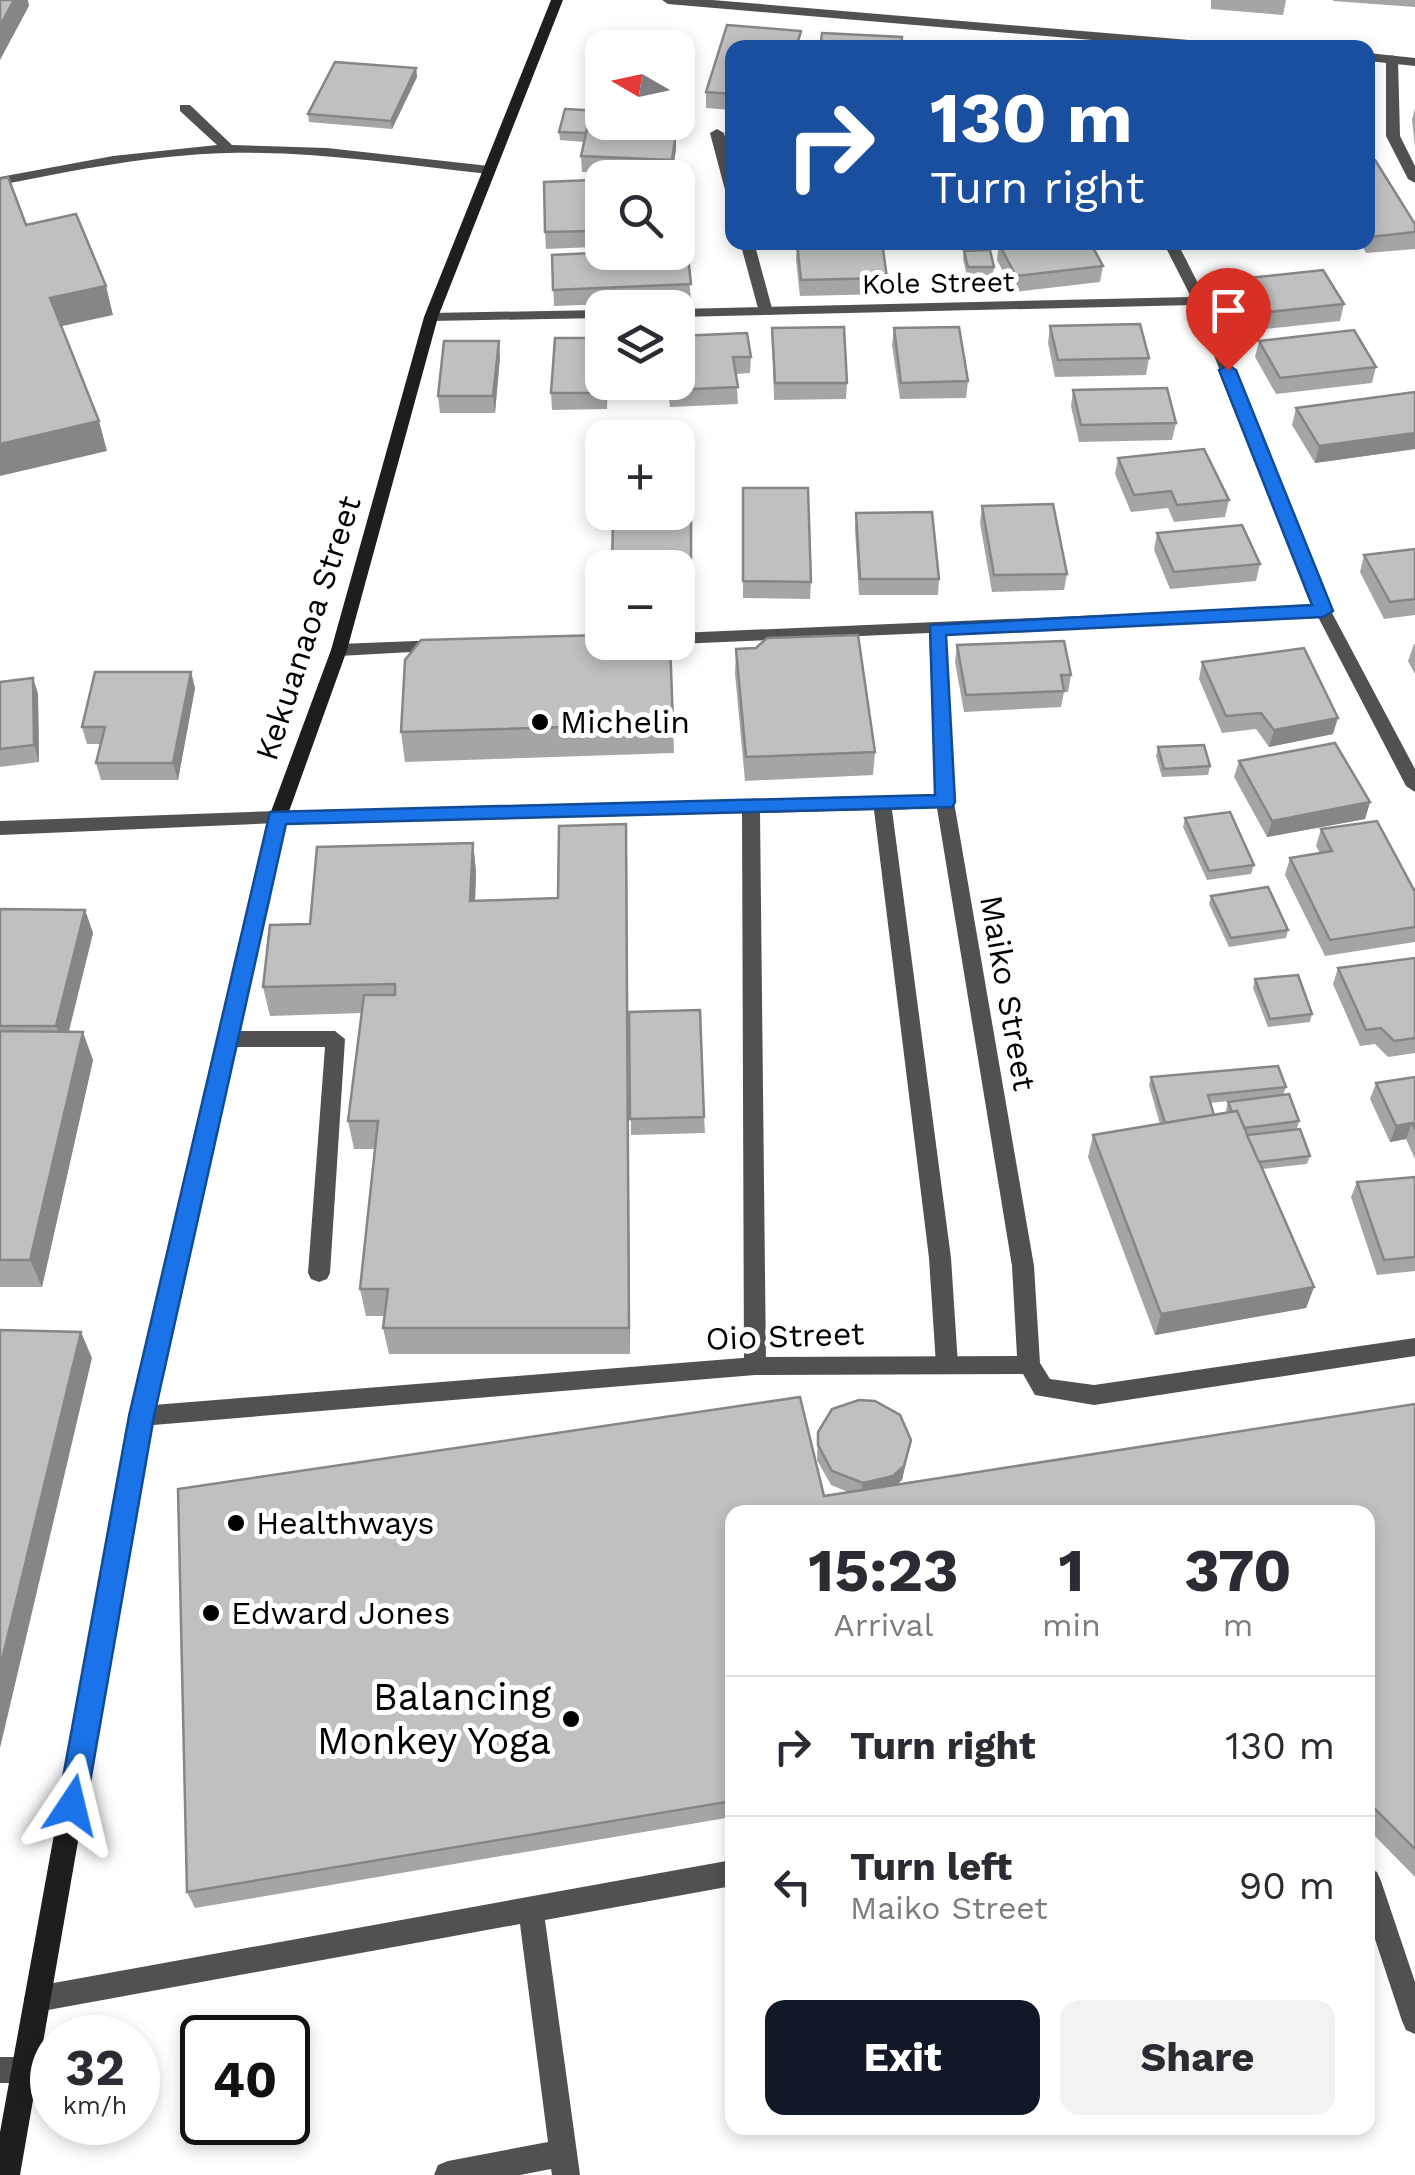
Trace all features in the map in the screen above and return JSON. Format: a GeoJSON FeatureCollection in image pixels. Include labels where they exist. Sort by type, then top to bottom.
{"type":"FeatureCollection","features":[{"type":"Feature","properties":{"kind":"street","name":"Kekuanaoa Street"},"geometry":{"type":"LineString","coordinates":[[6,2175],[12,2070],[37,1999],[142,1416],[278,817],[339,650],[430,317],[557,0]]}},
{"type":"Feature","properties":{"kind":"street"},"geometry":{"type":"LineString","coordinates":[[668,0],[1057,40]]}},
{"type":"Feature","properties":{"kind":"street"},"geometry":{"type":"LineString","coordinates":[[1375,58],[1415,62]]}},
{"type":"Feature","properties":{"kind":"street"},"geometry":{"type":"LineString","coordinates":[[1392,59],[1393,136],[1415,178]]}},
{"type":"Feature","properties":{"kind":"street"},"geometry":{"type":"LineString","coordinates":[[185,108],[229,149]]}},
{"type":"Feature","properties":{"kind":"street"},"geometry":{"type":"LineString","coordinates":[[717,133],[725,163]]}},
{"type":"Feature","properties":{"kind":"street"},"geometry":{"type":"LineString","coordinates":[[0,181],[94,162],[229,149],[328,152],[490,170]]}},
{"type":"Feature","properties":{"kind":"street"},"geometry":{"type":"LineString","coordinates":[[749,250],[766,312]]}},
{"type":"Feature","properties":{"kind":"street"},"geometry":{"type":"LineString","coordinates":[[1174,250],[1200,302],[1323,611],[1415,786]]}},
{"type":"Feature","properties":{"kind":"street","name":"Kole Street"},"geometry":{"type":"LineString","coordinates":[[695,314],[1200,302]]}},
{"type":"Feature","properties":{"kind":"street"},"geometry":{"type":"LineString","coordinates":[[430,317],[585,314]]}},
{"type":"Feature","properties":{"kind":"street"},"geometry":{"type":"LineString","coordinates":[[695,637],[1323,611]]}},
{"type":"Feature","properties":{"kind":"street","name":"Maiko Street"},"geometry":{"type":"LineString","coordinates":[[936,630],[945,802],[1023,1266],[1029,1365]]}},
{"type":"Feature","properties":{"kind":"street"},"geometry":{"type":"LineString","coordinates":[[339,650],[452,646]]}},
{"type":"Feature","properties":{"kind":"street"},"geometry":{"type":"LineString","coordinates":[[0,828],[278,817],[945,802]]}},
{"type":"Feature","properties":{"kind":"street"},"geometry":{"type":"LineString","coordinates":[[882,804],[940,1258],[947,1365]]}},
{"type":"Feature","properties":{"kind":"street"},"geometry":{"type":"LineString","coordinates":[[751,808],[756,1366]]}},
{"type":"Feature","properties":{"kind":"street"},"geometry":{"type":"LineString","coordinates":[[226,1039],[335,1038],[319,1273]]}},
{"type":"Feature","properties":{"kind":"street"},"geometry":{"type":"LineString","coordinates":[[1029,1365],[1042,1388],[1094,1395],[1415,1347]]}},
{"type":"Feature","properties":{"kind":"street","name":"Oio Street"},"geometry":{"type":"LineString","coordinates":[[142,1416],[756,1366],[1029,1365]]}},
{"type":"Feature","properties":{"kind":"street"},"geometry":{"type":"LineString","coordinates":[[37,1999],[725,1874]]}},
{"type":"Feature","properties":{"kind":"street"},"geometry":{"type":"LineString","coordinates":[[1375,1902],[1415,2021]]}},
{"type":"Feature","properties":{"kind":"street"},"geometry":{"type":"LineString","coordinates":[[448,2175],[564,2164],[531,1908]]}},
{"type":"Feature","properties":{"kind":"building"},"geometry":{"type":"Polygon","coordinates":[[[0,0],[14,0],[0,26],[0,0]]]}},
{"type":"Feature","properties":{"kind":"building"},"geometry":{"type":"Polygon","coordinates":[[[727,25],[801,31],[798,40],[725,40],[725,93],[706,92],[727,25]]]}},
{"type":"Feature","properties":{"kind":"building"},"geometry":{"type":"Polygon","coordinates":[[[822,33],[902,37],[902,40],[821,40],[822,33]]]}},
{"type":"Feature","properties":{"kind":"building"},"geometry":{"type":"Polygon","coordinates":[[[335,62],[416,68],[391,121],[308,114],[335,62]]]}},
{"type":"Feature","properties":{"kind":"building"},"geometry":{"type":"Polygon","coordinates":[[[565,109],[585,110],[585,133],[559,132],[565,109]]]}},
{"type":"Feature","properties":{"kind":"building"},"geometry":{"type":"Polygon","coordinates":[[[585,138],[675,140],[672,160],[581,156],[585,138]]]}},
{"type":"Feature","properties":{"kind":"building"},"geometry":{"type":"Polygon","coordinates":[[[1375,160],[1415,224],[1415,232],[1375,236],[1375,160]]]}},
{"type":"Feature","properties":{"kind":"building"},"geometry":{"type":"Polygon","coordinates":[[[8,177],[26,225],[76,214],[106,286],[50,298],[99,421],[0,444],[0,179],[8,177]]]}},
{"type":"Feature","properties":{"kind":"building"},"geometry":{"type":"Polygon","coordinates":[[[585,180],[585,231],[545,232],[544,182],[585,180]]]}},
{"type":"Feature","properties":{"kind":"building"},"geometry":{"type":"Polygon","coordinates":[[[798,250],[883,250],[887,278],[801,280],[798,250]]]}},
{"type":"Feature","properties":{"kind":"building"},"geometry":{"type":"Polygon","coordinates":[[[990,250],[994,267],[968,267],[964,251],[990,250]]]}},
{"type":"Feature","properties":{"kind":"building"},"geometry":{"type":"Polygon","coordinates":[[[1002,250],[1094,250],[1103,266],[1016,276],[1002,250]]]}},
{"type":"Feature","properties":{"kind":"building"},"geometry":{"type":"Polygon","coordinates":[[[585,253],[585,270],[689,270],[691,284],[553,290],[552,255],[585,253]]]}},
{"type":"Feature","properties":{"kind":"building"},"geometry":{"type":"Polygon","coordinates":[[[1323,270],[1344,304],[1250,314],[1230,280],[1323,270]]]}},
{"type":"Feature","properties":{"kind":"building"},"geometry":{"type":"Polygon","coordinates":[[[1140,324],[1149,358],[1058,360],[1050,326],[1140,324]]]}},
{"type":"Feature","properties":{"kind":"building"},"geometry":{"type":"Polygon","coordinates":[[[844,327],[847,383],[775,383],[772,328],[844,327]]]}},
{"type":"Feature","properties":{"kind":"building"},"geometry":{"type":"Polygon","coordinates":[[[959,327],[968,381],[901,383],[894,328],[959,327]]]}},
{"type":"Feature","properties":{"kind":"building"},"geometry":{"type":"Polygon","coordinates":[[[1354,330],[1376,367],[1280,378],[1259,341],[1354,330]]]}},
{"type":"Feature","properties":{"kind":"building"},"geometry":{"type":"Polygon","coordinates":[[[747,333],[751,357],[733,357],[738,387],[695,389],[695,335],[747,333]]]}},
{"type":"Feature","properties":{"kind":"building"},"geometry":{"type":"Polygon","coordinates":[[[555,338],[585,338],[585,393],[551,393],[555,338]]]}},
{"type":"Feature","properties":{"kind":"building"},"geometry":{"type":"Polygon","coordinates":[[[444,341],[499,341],[493,396],[438,396],[444,341]]]}},
{"type":"Feature","properties":{"kind":"building"},"geometry":{"type":"Polygon","coordinates":[[[1167,388],[1176,423],[1081,425],[1073,390],[1167,388]]]}},
{"type":"Feature","properties":{"kind":"building"},"geometry":{"type":"Polygon","coordinates":[[[1415,392],[1415,433],[1319,446],[1296,408],[1415,392]]]}},
{"type":"Feature","properties":{"kind":"building"},"geometry":{"type":"Polygon","coordinates":[[[1204,449],[1229,500],[1177,505],[1171,491],[1134,495],[1118,458],[1204,449]]]}},
{"type":"Feature","properties":{"kind":"building"},"geometry":{"type":"Polygon","coordinates":[[[743,488],[808,488],[811,582],[743,581],[743,488]]]}},
{"type":"Feature","properties":{"kind":"building"},"geometry":{"type":"Polygon","coordinates":[[[1053,504],[1067,574],[994,575],[982,506],[1053,504]]]}},
{"type":"Feature","properties":{"kind":"building"},"geometry":{"type":"Polygon","coordinates":[[[932,512],[939,579],[860,579],[856,513],[932,512]]]}},
{"type":"Feature","properties":{"kind":"building"},"geometry":{"type":"Polygon","coordinates":[[[1242,525],[1260,564],[1174,572],[1157,533],[1242,525]]]}},
{"type":"Feature","properties":{"kind":"building"},"geometry":{"type":"Polygon","coordinates":[[[613,530],[691,530],[691,550],[612,550],[613,530]]]}},
{"type":"Feature","properties":{"kind":"building"},"geometry":{"type":"Polygon","coordinates":[[[1415,549],[1415,599],[1390,602],[1364,555],[1415,549]]]}},
{"type":"Feature","properties":{"kind":"building","name":"Michelin"},"geometry":{"type":"Polygon","coordinates":[[[585,635],[585,660],[671,660],[673,724],[401,732],[405,660],[421,640],[585,635]]]}},
{"type":"Feature","properties":{"kind":"building"},"geometry":{"type":"Polygon","coordinates":[[[858,635],[875,752],[746,757],[736,649],[756,648],[767,638],[858,635]]]}},
{"type":"Feature","properties":{"kind":"building"},"geometry":{"type":"Polygon","coordinates":[[[1064,641],[1071,675],[1061,675],[1064,691],[966,695],[957,645],[1064,641]]]}},
{"type":"Feature","properties":{"kind":"building"},"geometry":{"type":"Polygon","coordinates":[[[1304,648],[1338,718],[1274,730],[1261,713],[1226,716],[1202,662],[1304,648]]]}},
{"type":"Feature","properties":{"kind":"building"},"geometry":{"type":"Polygon","coordinates":[[[95,672],[191,672],[173,763],[96,763],[105,727],[82,727],[95,672]]]}},
{"type":"Feature","properties":{"kind":"building"},"geometry":{"type":"Polygon","coordinates":[[[33,678],[34,745],[0,749],[0,682],[33,678]]]}},
{"type":"Feature","properties":{"kind":"building"},"geometry":{"type":"Polygon","coordinates":[[[1335,743],[1370,802],[1272,821],[1239,761],[1335,743]]]}},
{"type":"Feature","properties":{"kind":"building"},"geometry":{"type":"Polygon","coordinates":[[[1204,745],[1210,766],[1164,769],[1158,747],[1204,745]]]}},
{"type":"Feature","properties":{"kind":"building"},"geometry":{"type":"Polygon","coordinates":[[[1230,812],[1254,865],[1209,871],[1185,818],[1230,812]]]}},
{"type":"Feature","properties":{"kind":"building"},"geometry":{"type":"Polygon","coordinates":[[[1377,821],[1415,892],[1415,927],[1330,940],[1290,858],[1332,851],[1321,829],[1377,821]]]}},
{"type":"Feature","properties":{"kind":"building"},"geometry":{"type":"Polygon","coordinates":[[[626,824],[629,1328],[383,1328],[388,1289],[360,1289],[378,1121],[348,1121],[364,995],[395,995],[395,984],[263,987],[270,925],[310,924],[317,847],[473,843],[470,901],[558,898],[559,826],[626,824]]]}},
{"type":"Feature","properties":{"kind":"building"},"geometry":{"type":"Polygon","coordinates":[[[1268,887],[1288,930],[1231,938],[1211,896],[1268,887]]]}},
{"type":"Feature","properties":{"kind":"building"},"geometry":{"type":"Polygon","coordinates":[[[0,909],[85,910],[56,1026],[0,1026],[0,909]]]}},
{"type":"Feature","properties":{"kind":"building"},"geometry":{"type":"Polygon","coordinates":[[[1415,958],[1415,1038],[1394,1041],[1381,1028],[1366,1030],[1338,968],[1415,958]]]}},
{"type":"Feature","properties":{"kind":"building"},"geometry":{"type":"Polygon","coordinates":[[[1298,975],[1312,1014],[1270,1019],[1255,979],[1298,975]]]}},
{"type":"Feature","properties":{"kind":"building"},"geometry":{"type":"Polygon","coordinates":[[[700,1010],[704,1117],[630,1119],[629,1012],[700,1010]]]}},
{"type":"Feature","properties":{"kind":"building"},"geometry":{"type":"Polygon","coordinates":[[[0,1031],[83,1032],[30,1260],[0,1260],[0,1031]]]}},
{"type":"Feature","properties":{"kind":"building"},"geometry":{"type":"Polygon","coordinates":[[[1278,1066],[1286,1087],[1208,1095],[1214,1115],[1165,1123],[1151,1077],[1278,1066]]]}},
{"type":"Feature","properties":{"kind":"building"},"geometry":{"type":"Polygon","coordinates":[[[1415,1077],[1415,1129],[1412,1123],[1396,1126],[1376,1083],[1415,1077]]]}},
{"type":"Feature","properties":{"kind":"building"},"geometry":{"type":"Polygon","coordinates":[[[1289,1094],[1299,1121],[1244,1128],[1228,1102],[1289,1094]]]}},
{"type":"Feature","properties":{"kind":"building"},"geometry":{"type":"Polygon","coordinates":[[[1237,1111],[1314,1287],[1161,1314],[1093,1135],[1237,1111]]]}},
{"type":"Feature","properties":{"kind":"building"},"geometry":{"type":"Polygon","coordinates":[[[1300,1129],[1310,1156],[1259,1162],[1247,1135],[1300,1129]]]}},
{"type":"Feature","properties":{"kind":"building"},"geometry":{"type":"Polygon","coordinates":[[[1415,1177],[1415,1257],[1384,1260],[1357,1182],[1415,1177]]]}},
{"type":"Feature","properties":{"kind":"building"},"geometry":{"type":"Polygon","coordinates":[[[0,1330],[81,1332],[0,1668],[0,1330]]]}},
{"type":"Feature","properties":{"kind":"building"},"geometry":{"type":"Polygon","coordinates":[[[800,1397],[824,1496],[1415,1404],[1415,1849],[1375,1809],[1375,1505],[725,1505],[725,1802],[187,1892],[178,1489],[800,1397]]]}},
{"type":"Feature","properties":{"kind":"building"},"geometry":{"type":"Polygon","coordinates":[[[859,1400],[875,1401],[900,1415],[911,1440],[904,1466],[893,1476],[863,1483],[832,1471],[818,1445],[818,1432],[832,1409],[859,1400]]]}},
{"type":"Feature","properties":{"kind":"place","name":"Michelin"},"geometry":{"type":"Point","coordinates":[540,722]}},
{"type":"Feature","properties":{"kind":"place","name":"Healthways"},"geometry":{"type":"Point","coordinates":[236,1523]}},
{"type":"Feature","properties":{"kind":"place","name":"Edward Jones"},"geometry":{"type":"Point","coordinates":[211,1613]}},
{"type":"Feature","properties":{"kind":"place","name":"Balancing Monkey Yoga"},"geometry":{"type":"Point","coordinates":[571,1719]}},
{"type":"Feature","properties":{"kind":"route"},"geometry":{"type":"LineString","coordinates":[[72,1805],[142,1416],[278,817],[945,802],[936,630],[1323,611],[1228,370]]}}]}
